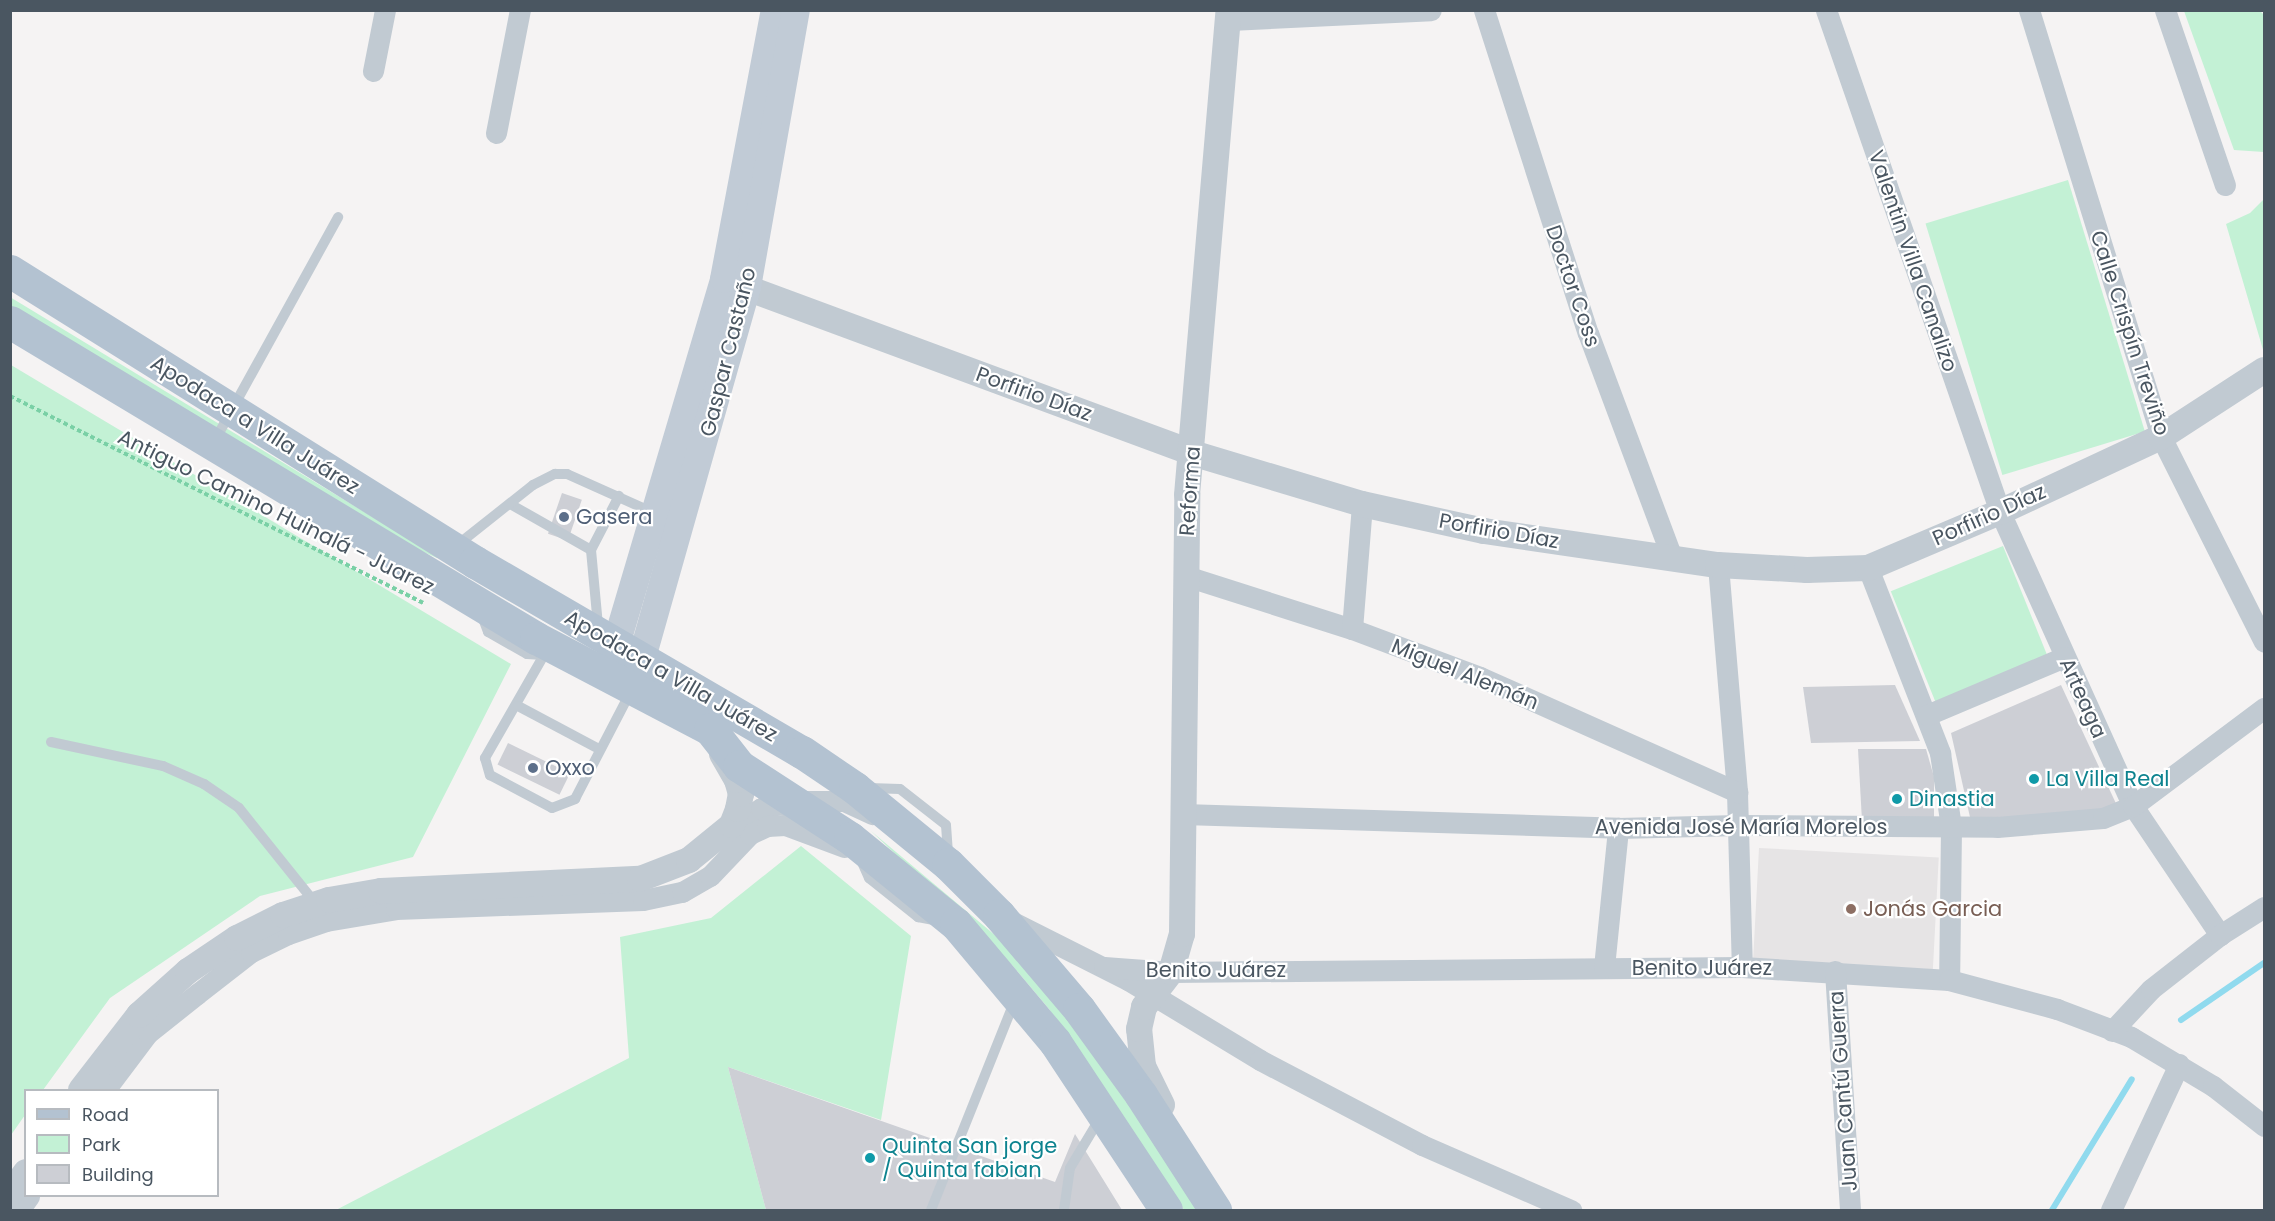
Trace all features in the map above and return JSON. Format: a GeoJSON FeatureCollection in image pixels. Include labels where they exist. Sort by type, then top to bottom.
{"type":"FeatureCollection","features":[{"type":"Feature","properties":{"kind":"main road","name":"Gaspar Castaño"},"geometry":{"type":"LineString","coordinates":[[620,661],[655,513],[735,283],[775,10]]}},
{"type":"Feature","properties":{"kind":"main road","name":"Gaspar Castaño"},"geometry":{"type":"LineString","coordinates":[[620,661],[684,521],[796,10]]}},
{"type":"Feature","properties":{"kind":"main road","name":"Apodaca a Villa Juárez"},"geometry":{"type":"LineString","coordinates":[[12,275],[453,548],[620,661],[705,726],[739,766],[796,801],[956,924],[1055,1042],[1166,1210]]}},
{"type":"Feature","properties":{"kind":"main road","name":"Apodaca a Villa Juárez"},"geometry":{"type":"LineString","coordinates":[[10,322],[476,599],[553,651],[620,661],[802,752],[855,788],[951,867],[999,915],[1079,1009],[1215,1210]]}},
{"type":"Feature","properties":{"kind":"street"},"geometry":{"type":"LineString","coordinates":[[372,71],[386,10]]}},
{"type":"Feature","properties":{"kind":"street"},"geometry":{"type":"LineString","coordinates":[[496,133],[520,10]]}},
{"type":"Feature","properties":{"kind":"street"},"geometry":{"type":"LineString","coordinates":[[1230,15],[1431,10]]}},
{"type":"Feature","properties":{"kind":"street","name":"Doctor Coss"},"geometry":{"type":"LineString","coordinates":[[1485,10],[1570,280],[1672,558]]}},
{"type":"Feature","properties":{"kind":"street","name":"Valentin Villa Canalizo"},"geometry":{"type":"LineString","coordinates":[[1826,10],[2000,512]]}},
{"type":"Feature","properties":{"kind":"street","name":"Calle Crispín Treviño"},"geometry":{"type":"LineString","coordinates":[[2029,10],[2161,437],[2265,642]]}},
{"type":"Feature","properties":{"kind":"street"},"geometry":{"type":"LineString","coordinates":[[2165,10],[2225,185]]}},
{"type":"Feature","properties":{"kind":"street","name":"Reforma"},"geometry":{"type":"LineString","coordinates":[[1168,972],[1182,934],[1186,576],[1192,453],[1230,15]]}},
{"type":"Feature","properties":{"kind":"street","name":"Porfirio Díaz"},"geometry":{"type":"LineString","coordinates":[[735,283],[1192,453],[1362,504],[1484,531],[1718,565],[1807,570],[1868,568],[2000,512],[2161,437],[2265,370]]}},
{"type":"Feature","properties":{"kind":"street"},"geometry":{"type":"LineString","coordinates":[[1352,629],[1362,504]]}},
{"type":"Feature","properties":{"kind":"street","name":"Arteaga"},"geometry":{"type":"LineString","coordinates":[[2000,512],[2133,806],[2220,935]]}},
{"type":"Feature","properties":{"kind":"street"},"geometry":{"type":"LineString","coordinates":[[1718,565],[1737,792],[1742,967]]}},
{"type":"Feature","properties":{"kind":"street"},"geometry":{"type":"LineString","coordinates":[[1868,568],[1927,714],[1940,753],[1951,827],[1949,980]]}},
{"type":"Feature","properties":{"kind":"street","name":"Miguel Alemán"},"geometry":{"type":"LineString","coordinates":[[1186,576],[1352,629],[1479,677],[1737,792]]}},
{"type":"Feature","properties":{"kind":"street"},"geometry":{"type":"LineString","coordinates":[[1927,714],[2064,657]]}},
{"type":"Feature","properties":{"kind":"street","name":"Avenida José María Morelos"},"geometry":{"type":"LineString","coordinates":[[1183,814],[1618,828],[1738,825],[1951,827],[2103,818],[2133,806],[2265,708]]}},
{"type":"Feature","properties":{"kind":"street"},"geometry":{"type":"LineString","coordinates":[[705,726],[741,794],[732,825]]}},
{"type":"Feature","properties":{"kind":"street"},"geometry":{"type":"LineString","coordinates":[[82,1089],[139,1015],[188,971],[237,938],[283,915],[316,904],[381,891],[640,879],[689,861],[732,825],[761,808],[796,801],[844,801],[870,813],[951,867]]}},
{"type":"Feature","properties":{"kind":"street"},"geometry":{"type":"LineString","coordinates":[[106,1089],[148,1033],[197,993],[251,952],[288,934],[326,921],[396,909],[643,900],[682,892],[710,876],[750,834],[767,826],[785,825],[861,850]]}},
{"type":"Feature","properties":{"kind":"street"},"geometry":{"type":"LineString","coordinates":[[1604,967],[1618,828]]}},
{"type":"Feature","properties":{"kind":"street"},"geometry":{"type":"LineString","coordinates":[[2122,1034],[2151,989],[2220,935],[2265,907]]}},
{"type":"Feature","properties":{"kind":"street"},"geometry":{"type":"LineString","coordinates":[[999,915],[1154,995],[1260,1060],[1412,1140],[1571,1210]]}},
{"type":"Feature","properties":{"kind":"street","name":"Benito Juárez"},"geometry":{"type":"LineString","coordinates":[[1104,968],[1168,972],[1742,967],[1835,970],[1949,980],[2057,1010],[2122,1034],[2174,1061],[2265,1126]]}},
{"type":"Feature","properties":{"kind":"street","name":"Juan Cantú Guerra"},"geometry":{"type":"LineString","coordinates":[[1835,970],[1850,1210]]}},
{"type":"Feature","properties":{"kind":"street"},"geometry":{"type":"LineString","coordinates":[[1168,972],[1144,1007],[1138,1048],[1165,1112],[1175,1149]]}},
{"type":"Feature","properties":{"kind":"street"},"geometry":{"type":"LineString","coordinates":[[2111,1210],[2174,1061]]}},
{"type":"Feature","properties":{"kind":"street"},"geometry":{"type":"LineString","coordinates":[[10,1194],[24,1175]]}},
{"type":"Feature","properties":{"kind":"street"},"geometry":{"type":"LineString","coordinates":[[19,1210],[28,1197]]}},
{"type":"Feature","properties":{"kind":"lane"},"geometry":{"type":"LineString","coordinates":[[214,442],[338,217]]}},
{"type":"Feature","properties":{"kind":"lane"},"geometry":{"type":"LineString","coordinates":[[453,548],[532,485],[555,474],[567,474],[655,513],[684,521]]}},
{"type":"Feature","properties":{"kind":"lane"},"geometry":{"type":"LineString","coordinates":[[553,651],[485,758],[490,775],[552,808],[564,806],[575,798],[599,749],[620,661],[591,549],[619,496]]}},
{"type":"Feature","properties":{"kind":"lane"},"geometry":{"type":"LineString","coordinates":[[510,504],[591,549]]}},
{"type":"Feature","properties":{"kind":"lane"},"geometry":{"type":"LineString","coordinates":[[518,706],[599,749]]}},
{"type":"Feature","properties":{"kind":"lane"},"geometry":{"type":"LineString","coordinates":[[51,742],[163,766],[204,784],[239,808],[316,904]]}},
{"type":"Feature","properties":{"kind":"lane"},"geometry":{"type":"LineString","coordinates":[[931,1210],[999,1032],[1017,995]]}},
{"type":"Feature","properties":{"kind":"lane"},"geometry":{"type":"LineString","coordinates":[[1064,1210],[1070,1168],[1102,1113]]}},
{"type":"Feature","properties":{"kind":"path","name":"Antiguo Camino Huinalá - Juarez"},"geometry":{"type":"LineString","coordinates":[[10,396],[406,597],[429,604]]}},
{"type":"Feature","properties":{"kind":"shaded area","name":"Jonás Garcia"},"geometry":{"type":"Polygon","coordinates":[[[1759,848],[1939,857],[1933,969],[1753,960],[1759,848]]]}},
{"type":"Feature","properties":{"kind":"green space"},"geometry":{"type":"Polygon","coordinates":[[[2184,11],[2260,11],[2264,15],[2264,152],[2234,150],[2184,11]]]}},
{"type":"Feature","properties":{"kind":"green space"},"geometry":{"type":"Polygon","coordinates":[[[2068,180],[2145,432],[2002,475],[1926,224],[2068,180]]]}},
{"type":"Feature","properties":{"kind":"green space"},"geometry":{"type":"Polygon","coordinates":[[[2264,199],[2264,353],[2226,224],[2250,213],[2264,199]]]}},
{"type":"Feature","properties":{"kind":"green space"},"geometry":{"type":"Polygon","coordinates":[[[10,297],[437,558],[399,541],[11,315],[10,297]]]}},
{"type":"Feature","properties":{"kind":"green space"},"geometry":{"type":"Polygon","coordinates":[[[11,365],[511,664],[413,857],[260,896],[110,998],[44,1089],[24,1089],[24,1116],[11,1135],[11,365]]]}},
{"type":"Feature","properties":{"kind":"green space"},"geometry":{"type":"Polygon","coordinates":[[[2003,546],[2048,656],[1935,702],[1891,591],[2003,546]]]}},
{"type":"Feature","properties":{"kind":"green space"},"geometry":{"type":"Polygon","coordinates":[[[871,831],[1021,957],[1078,1030],[1199,1210],[1184,1210],[1049,1009],[1012,965],[871,831]]]}},
{"type":"Feature","properties":{"kind":"green space"},"geometry":{"type":"Polygon","coordinates":[[[801,846],[911,936],[881,1120],[728,1067],[766,1210],[336,1210],[629,1058],[620,937],[711,918],[801,846]]]}},
{"type":"Feature","properties":{"kind":"building","name":"Gasera"},"geometry":{"type":"Polygon","coordinates":[[[562,493],[582,500],[568,540],[548,534],[562,493]]]}},
{"type":"Feature","properties":{"kind":"building"},"geometry":{"type":"Polygon","coordinates":[[[1895,685],[1920,741],[1811,743],[1803,687],[1895,685]]]}},
{"type":"Feature","properties":{"kind":"building","name":"La Villa Real"},"geometry":{"type":"Polygon","coordinates":[[[2061,685],[2119,810],[1972,826],[1951,733],[2061,685]]]}},
{"type":"Feature","properties":{"kind":"building","name":"Oxxo"},"geometry":{"type":"Polygon","coordinates":[[[508,743],[570,773],[559,795],[497,765],[508,743]]]}},
{"type":"Feature","properties":{"kind":"building","name":"Dinastia"},"geometry":{"type":"Polygon","coordinates":[[[1858,749],[1926,749],[1934,777],[1934,822],[1862,821],[1858,749]]]}},
{"type":"Feature","properties":{"kind":"building","name":"Quinta San jorge / Quinta fabian"},"geometry":{"type":"Polygon","coordinates":[[[728,1067],[1055,1182],[1075,1134],[1122,1210],[766,1210],[728,1067]]]}},
{"type":"Feature","properties":{"kind":"waterway"},"geometry":{"type":"LineString","coordinates":[[2181,1020],[2264,963]]}},
{"type":"Feature","properties":{"kind":"waterway"},"geometry":{"type":"LineString","coordinates":[[2052,1210],[2132,1079]]}},
{"type":"Feature","properties":{"kind":"place","name":"Gasera"},"geometry":{"type":"Point","coordinates":[564,517]}},
{"type":"Feature","properties":{"kind":"place","name":"Oxxo"},"geometry":{"type":"Point","coordinates":[533,768]}},
{"type":"Feature","properties":{"kind":"place","name":"La Villa Real"},"geometry":{"type":"Point","coordinates":[2034,779]}},
{"type":"Feature","properties":{"kind":"place","name":"Dinastia"},"geometry":{"type":"Point","coordinates":[1897,799]}},
{"type":"Feature","properties":{"kind":"place","name":"Jonás Garcia"},"geometry":{"type":"Point","coordinates":[1851,909]}},
{"type":"Feature","properties":{"kind":"place","name":"Quinta San jorge / Quinta fabian"},"geometry":{"type":"Point","coordinates":[870,1158]}}]}
